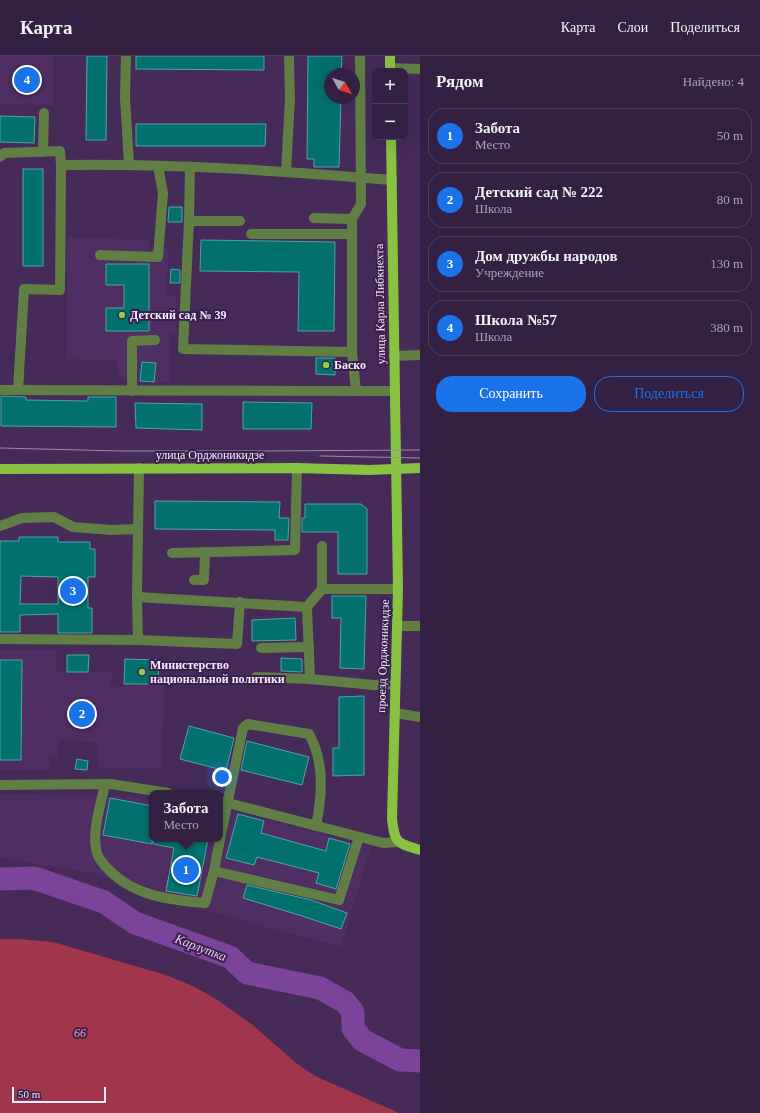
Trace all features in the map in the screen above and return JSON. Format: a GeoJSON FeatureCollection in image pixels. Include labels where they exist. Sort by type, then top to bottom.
{"type":"FeatureCollection","features":[{"type":"Feature","properties":{"kind":"main road"},"geometry":{"type":"LineString","coordinates":[[390,56],[390,68]]}},
{"type":"Feature","properties":{"kind":"main road","name":"улица Карла Либкнехта"},"geometry":{"type":"LineString","coordinates":[[391,140],[396,470]]}},
{"type":"Feature","properties":{"kind":"main road","name":"улица Орджоникидзе"},"geometry":{"type":"LineString","coordinates":[[0,469],[297,468],[396,470],[420,468]]}},
{"type":"Feature","properties":{"kind":"main road","name":"проезд Орджоникидзе"},"geometry":{"type":"LineString","coordinates":[[396,470],[398,589],[392,819],[393,832],[398,842]]}},
{"type":"Feature","properties":{"kind":"main road"},"geometry":{"type":"LineString","coordinates":[[398,842],[420,850]]}},
{"type":"Feature","properties":{"kind":"lane"},"geometry":{"type":"LineString","coordinates":[[126,56],[125,98],[129,164]]}},
{"type":"Feature","properties":{"kind":"lane"},"geometry":{"type":"LineString","coordinates":[[286,171],[290,99],[289,56]]}},
{"type":"Feature","properties":{"kind":"lane"},"geometry":{"type":"LineString","coordinates":[[356,391],[352,352],[352,219],[361,204],[360,56]]}},
{"type":"Feature","properties":{"kind":"lane"},"geometry":{"type":"LineString","coordinates":[[408,69],[420,69]]}},
{"type":"Feature","properties":{"kind":"lane"},"geometry":{"type":"LineString","coordinates":[[43,152],[44,113]]}},
{"type":"Feature","properties":{"kind":"lane"},"geometry":{"type":"LineString","coordinates":[[0,157],[4,153],[60,151],[60,290],[24,289],[18,390]]}},
{"type":"Feature","properties":{"kind":"lane"},"geometry":{"type":"LineString","coordinates":[[61,165],[129,164],[286,171],[392,180]]}},
{"type":"Feature","properties":{"kind":"lane"},"geometry":{"type":"LineString","coordinates":[[100,255],[158,257],[163,193],[158,166]]}},
{"type":"Feature","properties":{"kind":"lane"},"geometry":{"type":"LineString","coordinates":[[190,167],[183,349],[352,352]]}},
{"type":"Feature","properties":{"kind":"lane"},"geometry":{"type":"LineString","coordinates":[[314,218],[352,219]]}},
{"type":"Feature","properties":{"kind":"lane"},"geometry":{"type":"LineString","coordinates":[[189,221],[240,221]]}},
{"type":"Feature","properties":{"kind":"lane"},"geometry":{"type":"LineString","coordinates":[[251,234],[352,234]]}},
{"type":"Feature","properties":{"kind":"lane"},"geometry":{"type":"LineString","coordinates":[[132,391],[132,341],[155,340]]}},
{"type":"Feature","properties":{"kind":"lane"},"geometry":{"type":"LineString","coordinates":[[394,356],[420,355]]}},
{"type":"Feature","properties":{"kind":"lane"},"geometry":{"type":"LineString","coordinates":[[0,390],[395,391]]}},
{"type":"Feature","properties":{"kind":"lane"},"geometry":{"type":"LineString","coordinates":[[138,640],[137,529],[139,468]]}},
{"type":"Feature","properties":{"kind":"lane"},"geometry":{"type":"LineString","coordinates":[[172,552],[295,550],[297,468]]}},
{"type":"Feature","properties":{"kind":"lane"},"geometry":{"type":"LineString","coordinates":[[0,526],[22,518],[54,517],[73,527],[112,530],[137,529]]}},
{"type":"Feature","properties":{"kind":"lane"},"geometry":{"type":"LineString","coordinates":[[310,679],[307,607],[322,589],[322,546]]}},
{"type":"Feature","properties":{"kind":"lane"},"geometry":{"type":"LineString","coordinates":[[194,580],[204,580],[205,552]]}},
{"type":"Feature","properties":{"kind":"lane"},"geometry":{"type":"LineString","coordinates":[[322,589],[398,589]]}},
{"type":"Feature","properties":{"kind":"lane"},"geometry":{"type":"LineString","coordinates":[[137,597],[307,607]]}},
{"type":"Feature","properties":{"kind":"lane"},"geometry":{"type":"LineString","coordinates":[[0,639],[138,640],[237,644],[240,602]]}},
{"type":"Feature","properties":{"kind":"lane"},"geometry":{"type":"LineString","coordinates":[[397,626],[420,626]]}},
{"type":"Feature","properties":{"kind":"lane"},"geometry":{"type":"LineString","coordinates":[[261,648],[309,647]]}},
{"type":"Feature","properties":{"kind":"lane"},"geometry":{"type":"LineString","coordinates":[[256,677],[310,679],[374,685],[395,684]]}},
{"type":"Feature","properties":{"kind":"lane"},"geometry":{"type":"LineString","coordinates":[[394,713],[420,717]]}},
{"type":"Feature","properties":{"kind":"lane"},"geometry":{"type":"LineString","coordinates":[[316,826],[319,811],[321,776],[315,744],[309,734],[248,724],[243,728],[224,802],[316,826],[383,843],[398,842]]}},
{"type":"Feature","properties":{"kind":"lane"},"geometry":{"type":"LineString","coordinates":[[0,785],[105,784],[149,790]]}},
{"type":"Feature","properties":{"kind":"lane"},"geometry":{"type":"LineString","coordinates":[[105,784],[96,831],[97,852],[102,863],[116,877],[142,893],[175,900],[205,903],[214,871],[219,842]]}},
{"type":"Feature","properties":{"kind":"lane"},"geometry":{"type":"LineString","coordinates":[[214,871],[339,900],[359,837]]}},
{"type":"Feature","properties":{"kind":"shaded area"},"geometry":{"type":"Polygon","coordinates":[[[0,56],[53,56],[53,105],[0,104],[0,56]]]}},
{"type":"Feature","properties":{"kind":"shaded area","name":"Детский сад № 39"},"geometry":{"type":"Polygon","coordinates":[[[67,237],[149,240],[149,249],[169,249],[166,296],[176,296],[176,334],[170,334],[170,383],[124,380],[117,374],[117,360],[67,359],[67,237]]]}},
{"type":"Feature","properties":{"kind":"shaded area"},"geometry":{"type":"Polygon","coordinates":[[[0,650],[56,650],[57,672],[112,672],[111,687],[165,684],[161,769],[97,767],[98,743],[59,740],[58,758],[50,757],[49,770],[0,770],[0,650]]]}},
{"type":"Feature","properties":{"kind":"shaded area"},"geometry":{"type":"Polygon","coordinates":[[[0,794],[111,796],[149,799],[149,842],[223,842],[223,809],[371,847],[341,947],[165,900],[94,873],[0,858],[0,794]]]}},
{"type":"Feature","properties":{"kind":"green space","name":"66"},"geometry":{"type":"Polygon","coordinates":[[[0,939],[53,942],[166,975],[195,987],[219,1001],[254,1026],[296,1063],[315,1076],[399,1113],[0,1113],[0,939]]]}},
{"type":"Feature","properties":{"kind":"building"},"geometry":{"type":"Polygon","coordinates":[[[87,56],[107,56],[106,140],[86,140],[87,56]]]}},
{"type":"Feature","properties":{"kind":"building"},"geometry":{"type":"Polygon","coordinates":[[[136,56],[264,56],[264,70],[136,69],[136,56]]]}},
{"type":"Feature","properties":{"kind":"building"},"geometry":{"type":"Polygon","coordinates":[[[308,56],[342,56],[341,68],[324,68],[324,104],[341,104],[339,167],[314,167],[314,159],[307,159],[308,56]]]}},
{"type":"Feature","properties":{"kind":"building"},"geometry":{"type":"Polygon","coordinates":[[[0,116],[35,117],[34,143],[0,142],[0,116]]]}},
{"type":"Feature","properties":{"kind":"building"},"geometry":{"type":"Polygon","coordinates":[[[136,124],[266,124],[265,146],[136,146],[136,124]]]}},
{"type":"Feature","properties":{"kind":"building"},"geometry":{"type":"Polygon","coordinates":[[[23,169],[43,169],[43,266],[23,266],[23,169]]]}},
{"type":"Feature","properties":{"kind":"building"},"geometry":{"type":"Polygon","coordinates":[[[169,207],[182,207],[182,222],[168,222],[169,207]]]}},
{"type":"Feature","properties":{"kind":"building"},"geometry":{"type":"Polygon","coordinates":[[[201,240],[335,242],[334,331],[298,331],[299,272],[200,271],[201,240]]]}},
{"type":"Feature","properties":{"kind":"building"},"geometry":{"type":"Polygon","coordinates":[[[106,264],[149,264],[149,331],[106,331],[106,308],[124,308],[124,285],[106,285],[106,264]]]}},
{"type":"Feature","properties":{"kind":"building"},"geometry":{"type":"Polygon","coordinates":[[[171,269],[180,270],[180,283],[170,283],[171,269]]]}},
{"type":"Feature","properties":{"kind":"building","name":"Баско"},"geometry":{"type":"Polygon","coordinates":[[[316,358],[335,358],[335,375],[316,374],[316,358]]]}},
{"type":"Feature","properties":{"kind":"building"},"geometry":{"type":"Polygon","coordinates":[[[142,362],[156,363],[154,382],[140,381],[142,362]]]}},
{"type":"Feature","properties":{"kind":"building"},"geometry":{"type":"Polygon","coordinates":[[[1,396],[26,397],[26,400],[88,401],[88,397],[116,397],[116,427],[1,426],[1,396]]]}},
{"type":"Feature","properties":{"kind":"building"},"geometry":{"type":"Polygon","coordinates":[[[243,402],[312,403],[311,429],[243,429],[243,402]]]}},
{"type":"Feature","properties":{"kind":"building"},"geometry":{"type":"Polygon","coordinates":[[[135,403],[202,404],[202,430],[136,428],[135,403]]]}},
{"type":"Feature","properties":{"kind":"building"},"geometry":{"type":"Polygon","coordinates":[[[155,501],[280,502],[279,518],[289,518],[288,540],[275,540],[275,530],[155,529],[155,501]]]}},
{"type":"Feature","properties":{"kind":"building"},"geometry":{"type":"Polygon","coordinates":[[[305,504],[361,504],[367,509],[367,574],[338,574],[338,532],[302,532],[302,518],[305,518],[305,504]]]}},
{"type":"Feature","properties":{"kind":"building"},"geometry":{"type":"Polygon","coordinates":[[[19,537],[58,537],[58,542],[90,542],[90,549],[95,549],[95,577],[88,577],[88,608],[92,608],[92,633],[58,633],[58,614],[20,615],[20,632],[0,632],[0,541],[19,541],[19,537]],[[21,576],[20,604],[58,604],[58,577],[21,576]]]}},
{"type":"Feature","properties":{"kind":"building"},"geometry":{"type":"Polygon","coordinates":[[[332,596],[366,596],[364,669],[340,668],[341,618],[332,618],[332,596]]]}},
{"type":"Feature","properties":{"kind":"building"},"geometry":{"type":"Polygon","coordinates":[[[295,618],[296,640],[252,641],[252,620],[295,618]]]}},
{"type":"Feature","properties":{"kind":"building"},"geometry":{"type":"Polygon","coordinates":[[[67,655],[89,655],[88,672],[67,672],[67,655]]]}},
{"type":"Feature","properties":{"kind":"building"},"geometry":{"type":"Polygon","coordinates":[[[281,658],[302,659],[302,672],[281,671],[281,658]]]}},
{"type":"Feature","properties":{"kind":"building","name":"Министерство национальной политики"},"geometry":{"type":"Polygon","coordinates":[[[125,659],[159,660],[158,684],[124,684],[125,659]]]}},
{"type":"Feature","properties":{"kind":"building"},"geometry":{"type":"Polygon","coordinates":[[[0,660],[22,660],[21,760],[0,760],[0,660]]]}},
{"type":"Feature","properties":{"kind":"building"},"geometry":{"type":"Polygon","coordinates":[[[364,696],[364,775],[333,776],[333,748],[339,748],[339,697],[364,696]]]}},
{"type":"Feature","properties":{"kind":"building"},"geometry":{"type":"Polygon","coordinates":[[[189,726],[234,738],[226,771],[180,759],[189,726]]]}},
{"type":"Feature","properties":{"kind":"building"},"geometry":{"type":"Polygon","coordinates":[[[247,741],[309,757],[302,785],[241,770],[247,741]]]}},
{"type":"Feature","properties":{"kind":"building"},"geometry":{"type":"Polygon","coordinates":[[[77,759],[88,761],[87,770],[75,769],[77,759]]]}},
{"type":"Feature","properties":{"kind":"building"},"geometry":{"type":"Polygon","coordinates":[[[110,798],[149,805],[149,842],[152,842],[152,844],[103,835],[110,798]]]}},
{"type":"Feature","properties":{"kind":"building"},"geometry":{"type":"Polygon","coordinates":[[[238,814],[264,821],[261,833],[326,851],[329,838],[350,844],[336,889],[316,883],[319,873],[257,857],[254,865],[226,858],[238,814]]]}},
{"type":"Feature","properties":{"kind":"building"},"geometry":{"type":"Polygon","coordinates":[[[153,842],[207,842],[197,896],[166,891],[174,848],[153,844],[153,842]]]}},
{"type":"Feature","properties":{"kind":"building"},"geometry":{"type":"Polygon","coordinates":[[[247,885],[311,900],[347,913],[341,929],[243,898],[247,885]]]}},
{"type":"Feature","properties":{"kind":"waterway","name":"Карлутка"},"geometry":{"type":"LineString","coordinates":[[0,879],[34,878],[104,902],[135,923],[230,957],[247,973],[320,988],[345,1002],[353,1012],[353,1028],[362,1040],[400,1060],[420,1061]]}},
{"type":"Feature","properties":{"kind":"tram line"},"geometry":{"type":"LineString","coordinates":[[0,448],[122,451],[420,450]]}},
{"type":"Feature","properties":{"kind":"tram line"},"geometry":{"type":"LineString","coordinates":[[320,456],[420,458]]}},
{"type":"Feature","properties":{"kind":"place","name":"Школа №57"},"geometry":{"type":"Point","coordinates":[27,80]}},
{"type":"Feature","properties":{"kind":"place","name":"Детский сад № 39"},"geometry":{"type":"Point","coordinates":[122,315]}},
{"type":"Feature","properties":{"kind":"place","name":"Баско"},"geometry":{"type":"Point","coordinates":[326,365]}},
{"type":"Feature","properties":{"kind":"place","name":"Дом дружбы народов"},"geometry":{"type":"Point","coordinates":[73,591]}},
{"type":"Feature","properties":{"kind":"place","name":"Министерство национальной политики"},"geometry":{"type":"Point","coordinates":[142,672]}},
{"type":"Feature","properties":{"kind":"place","name":"Детский сад № 222"},"geometry":{"type":"Point","coordinates":[82,714]}},
{"type":"Feature","properties":{"kind":"place","name":"Забота"},"geometry":{"type":"Point","coordinates":[186,870]}}]}
